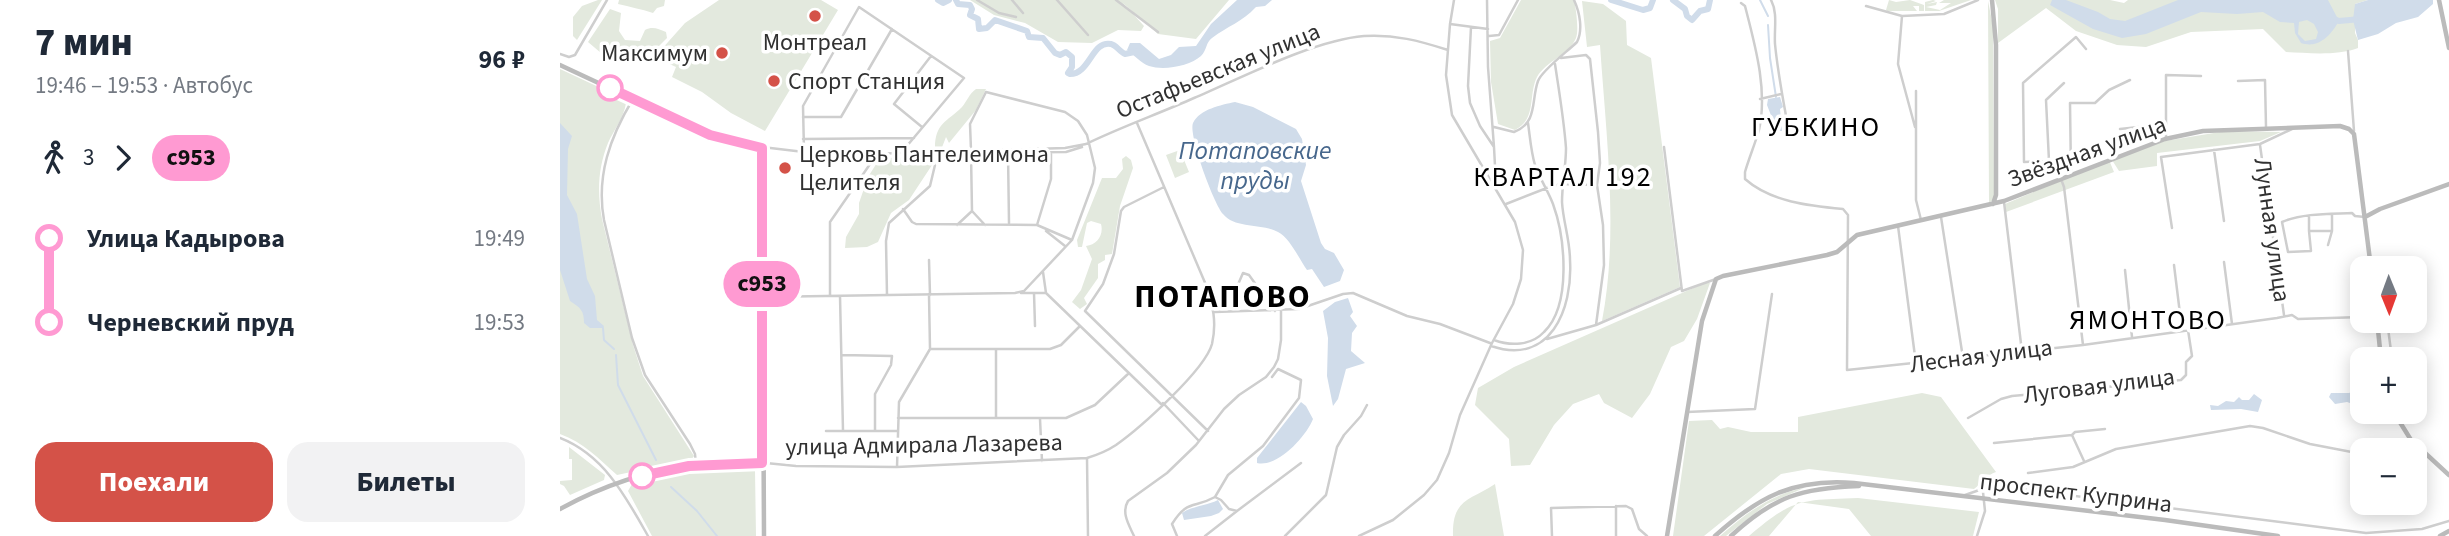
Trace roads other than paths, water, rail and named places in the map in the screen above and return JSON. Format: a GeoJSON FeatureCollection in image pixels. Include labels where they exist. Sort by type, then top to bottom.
{"type":"FeatureCollection","features":[{"type":"Feature","properties":{"kind":"street"},"geometry":{"type":"LineString","coordinates":[[560,54],[569,58],[575,55],[607,0]]}},
{"type":"Feature","properties":{"kind":"street"},"geometry":{"type":"LineString","coordinates":[[977,0],[999,13],[1016,17]]}},
{"type":"Feature","properties":{"kind":"street"},"geometry":{"type":"LineString","coordinates":[[1012,0],[1023,13]]}},
{"type":"Feature","properties":{"kind":"street"},"geometry":{"type":"LineString","coordinates":[[1057,0],[1088,35]]}},
{"type":"Feature","properties":{"kind":"street"},"geometry":{"type":"LineString","coordinates":[[1116,0],[1158,32]]}},
{"type":"Feature","properties":{"kind":"street"},"geometry":{"type":"LineString","coordinates":[[1359,536],[1393,520],[1424,495],[1437,480],[1449,453],[1460,415],[1492,343],[1513,304],[1521,279],[1523,250],[1520,234],[1506,204],[1452,115],[1446,75],[1454,0]]}},
{"type":"Feature","properties":{"kind":"street"},"geometry":{"type":"LineString","coordinates":[[1487,0],[1488,67],[1496,188]]}},
{"type":"Feature","properties":{"kind":"street"},"geometry":{"type":"LineString","coordinates":[[1489,36],[1499,35],[1518,0]]}},
{"type":"Feature","properties":{"kind":"street"},"geometry":{"type":"LineString","coordinates":[[1492,343],[1512,345],[1532,340],[1547,330],[1559,300],[1564,262],[1561,231],[1535,163],[1528,123],[1536,102],[1539,79],[1580,36],[1574,0]]}},
{"type":"Feature","properties":{"kind":"street"},"geometry":{"type":"LineString","coordinates":[[1771,0],[1775,7],[1775,42],[1781,94],[1790,137]]}},
{"type":"Feature","properties":{"kind":"street"},"geometry":{"type":"LineString","coordinates":[[1866,6],[1902,16],[1944,14],[1978,0]]}},
{"type":"Feature","properties":{"kind":"street","name":"Звёздная улица"},"geometry":{"type":"LineString","coordinates":[[1993,0],[1996,45],[1996,195],[1993,205]]}},
{"type":"Feature","properties":{"kind":"street"},"geometry":{"type":"LineString","coordinates":[[2440,2],[2449,48]]}},
{"type":"Feature","properties":{"kind":"street"},"geometry":{"type":"LineString","coordinates":[[1741,3],[1745,6],[1755,43],[1760,99],[1759,127],[1745,179],[1762,191],[1788,201],[1843,209],[1848,215],[1847,243]]}},
{"type":"Feature","properties":{"kind":"street"},"geometry":{"type":"LineString","coordinates":[[804,152],[804,102],[859,7],[964,78],[901,153]]}},
{"type":"Feature","properties":{"kind":"street"},"geometry":{"type":"LineString","coordinates":[[1902,16],[1898,64],[1915,127]]}},
{"type":"Feature","properties":{"kind":"street"},"geometry":{"type":"LineString","coordinates":[[1450,24],[1488,29]]}},
{"type":"Feature","properties":{"kind":"street"},"geometry":{"type":"LineString","coordinates":[[1471,27],[1468,86],[1470,103],[1480,126],[1494,147]]}},
{"type":"Feature","properties":{"kind":"street"},"geometry":{"type":"LineString","coordinates":[[803,117],[841,117],[892,29]]}},
{"type":"Feature","properties":{"kind":"street","name":"Остафьевская улица"},"geometry":{"type":"LineString","coordinates":[[560,65],[710,135],[762,148],[877,154],[1008,153],[1076,150],[1251,73],[1329,43],[1362,36],[1388,36],[1414,39],[1448,50]]}},
{"type":"Feature","properties":{"kind":"street"},"geometry":{"type":"LineString","coordinates":[[2070,160],[2024,162],[2023,83],[2076,37],[2086,49]]}},
{"type":"Feature","properties":{"kind":"street"},"geometry":{"type":"LineString","coordinates":[[2348,51],[2354,134],[2370,256]]}},
{"type":"Feature","properties":{"kind":"street"},"geometry":{"type":"LineString","coordinates":[[922,127],[894,104],[931,55]]}},
{"type":"Feature","properties":{"kind":"street"},"geometry":{"type":"LineString","coordinates":[[1560,58],[1586,55],[1590,59],[1598,132],[1600,163],[1597,186],[1603,225],[1604,265],[1596,325]]}},
{"type":"Feature","properties":{"kind":"street"},"geometry":{"type":"LineString","coordinates":[[1546,339],[1559,321],[1571,262],[1563,215],[1562,184],[1566,148],[1555,64]]}},
{"type":"Feature","properties":{"kind":"street"},"geometry":{"type":"LineString","coordinates":[[2166,139],[2166,75],[2201,76]]}},
{"type":"Feature","properties":{"kind":"street"},"geometry":{"type":"LineString","coordinates":[[2071,175],[2070,103],[2095,103],[2109,90],[2130,80]]}},
{"type":"Feature","properties":{"kind":"street"},"geometry":{"type":"LineString","coordinates":[[2238,81],[2265,80],[2266,130]]}},
{"type":"Feature","properties":{"kind":"street"},"geometry":{"type":"LineString","coordinates":[[2049,161],[2046,100],[2064,83]]}},
{"type":"Feature","properties":{"kind":"street"},"geometry":{"type":"LineString","coordinates":[[1916,91],[1916,200],[1921,221]]}},
{"type":"Feature","properties":{"kind":"street"},"geometry":{"type":"LineString","coordinates":[[985,225],[972,211],[970,124],[986,92],[1065,113],[1078,121],[1096,173],[1072,240],[1024,290],[1015,293]]}},
{"type":"Feature","properties":{"kind":"street"},"geometry":{"type":"LineString","coordinates":[[1760,99],[1781,94]]}},
{"type":"Feature","properties":{"kind":"street"},"geometry":{"type":"LineString","coordinates":[[633,99],[612,141],[601,174],[602,210],[632,338],[645,375],[690,444],[696,465]]}},
{"type":"Feature","properties":{"kind":"street"},"geometry":{"type":"LineString","coordinates":[[2120,129],[2166,121]]}},
{"type":"Feature","properties":{"kind":"street","name":"улица Адмирала Лазарева"},"geometry":{"type":"LineString","coordinates":[[560,509],[643,475],[696,465],[762,463],[897,467],[1042,461],[1087,458],[1104,453],[1118,444],[1206,360],[1212,345],[1215,312],[1205,282],[1137,123]]}},
{"type":"Feature","properties":{"kind":"street"},"geometry":{"type":"LineString","coordinates":[[1494,127],[1514,132],[1528,123]]}},
{"type":"Feature","properties":{"kind":"street","name":"Звёздная улица"},"geometry":{"type":"LineString","coordinates":[[1993,205],[2166,139],[2203,131],[2340,126],[2354,134]]}},
{"type":"Feature","properties":{"kind":"street"},"geometry":{"type":"LineString","coordinates":[[2172,228],[2161,157],[2260,144],[2292,129]]}},
{"type":"Feature","properties":{"kind":"street"},"geometry":{"type":"LineString","coordinates":[[803,139],[914,138]]}},
{"type":"Feature","properties":{"kind":"street","name":"Остафьевская улица"},"geometry":{"type":"LineString","coordinates":[[971,152],[1051,149],[1087,143]]}},
{"type":"Feature","properties":{"kind":"street","name":"Лунная улица"},"geometry":{"type":"LineString","coordinates":[[2260,144],[2284,315]]}},
{"type":"Feature","properties":{"kind":"street"},"geometry":{"type":"LineString","coordinates":[[1664,147],[1681,288]]}},
{"type":"Feature","properties":{"kind":"street"},"geometry":{"type":"LineString","coordinates":[[762,148],[764,536]]}},
{"type":"Feature","properties":{"kind":"street"},"geometry":{"type":"LineString","coordinates":[[2214,150],[2224,221]]}},
{"type":"Feature","properties":{"kind":"street"},"geometry":{"type":"LineString","coordinates":[[1037,225],[1051,179],[1051,152]]}},
{"type":"Feature","properties":{"kind":"street"},"geometry":{"type":"LineString","coordinates":[[887,295],[886,234],[889,223],[930,186],[935,153]]}},
{"type":"Feature","properties":{"kind":"street"},"geometry":{"type":"LineString","coordinates":[[1008,153],[1009,225]]}},
{"type":"Feature","properties":{"kind":"street"},"geometry":{"type":"LineString","coordinates":[[830,296],[830,222],[877,154]]}},
{"type":"Feature","properties":{"kind":"street"},"geometry":{"type":"LineString","coordinates":[[1485,171],[1495,168]]}},
{"type":"Feature","properties":{"kind":"street"},"geometry":{"type":"LineString","coordinates":[[2061,179],[2083,345]]}},
{"type":"Feature","properties":{"kind":"street"},"geometry":{"type":"LineString","coordinates":[[1506,204],[1562,184],[1597,186]]}},
{"type":"Feature","properties":{"kind":"street"},"geometry":{"type":"LineString","coordinates":[[2309,216],[2311,251],[2286,250],[2282,222],[2309,216],[2332,214],[2352,213],[2365,217],[2449,184]]}},
{"type":"Feature","properties":{"kind":"street"},"geometry":{"type":"LineString","coordinates":[[1164,187],[1121,211],[1114,254],[1103,284],[1085,311],[1208,431]]}},
{"type":"Feature","properties":{"kind":"street"},"geometry":{"type":"LineString","coordinates":[[1996,195],[2005,201],[2022,352]]}},
{"type":"Feature","properties":{"kind":"street"},"geometry":{"type":"LineString","coordinates":[[1681,288],[1682,291],[1716,279],[1827,255],[1837,252],[1857,236],[1993,205]]}},
{"type":"Feature","properties":{"kind":"street"},"geometry":{"type":"LineString","coordinates":[[903,209],[916,224],[1037,225],[1066,247]]}},
{"type":"Feature","properties":{"kind":"street"},"geometry":{"type":"LineString","coordinates":[[957,225],[972,211]]}},
{"type":"Feature","properties":{"kind":"street"},"geometry":{"type":"LineString","coordinates":[[2328,245],[2332,231],[2332,214]]}},
{"type":"Feature","properties":{"kind":"street"},"geometry":{"type":"LineString","coordinates":[[1941,217],[1963,358]]}},
{"type":"Feature","properties":{"kind":"street"},"geometry":{"type":"LineString","coordinates":[[1898,226],[1916,364]]}},
{"type":"Feature","properties":{"kind":"street"},"geometry":{"type":"LineString","coordinates":[[1849,227],[1857,236]]}},
{"type":"Feature","properties":{"kind":"street"},"geometry":{"type":"LineString","coordinates":[[1043,229],[1072,240]]}},
{"type":"Feature","properties":{"kind":"street"},"geometry":{"type":"LineString","coordinates":[[2309,231],[2332,231]]}},
{"type":"Feature","properties":{"kind":"street","name":"Лесная улица"},"geometry":{"type":"LineString","coordinates":[[1847,243],[1847,370],[2083,345],[2284,315],[2292,315],[2298,319],[2350,317]]}},
{"type":"Feature","properties":{"kind":"street"},"geometry":{"type":"LineString","coordinates":[[897,467],[899,402],[930,349],[929,260]]}},
{"type":"Feature","properties":{"kind":"street"},"geometry":{"type":"LineString","coordinates":[[2224,262],[2232,324]]}},
{"type":"Feature","properties":{"kind":"street"},"geometry":{"type":"LineString","coordinates":[[2174,265],[2182,330]]}},
{"type":"Feature","properties":{"kind":"street"},"geometry":{"type":"LineString","coordinates":[[2125,270],[2132,337]]}},
{"type":"Feature","properties":{"kind":"street"},"geometry":{"type":"LineString","coordinates":[[1043,272],[1046,293],[1200,441]]}},
{"type":"Feature","properties":{"kind":"street"},"geometry":{"type":"LineString","coordinates":[[1236,289],[1243,273],[1249,275],[1275,311]]}},
{"type":"Feature","properties":{"kind":"street"},"geometry":{"type":"LineString","coordinates":[[1667,536],[1702,321],[1716,279]]}},
{"type":"Feature","properties":{"kind":"street"},"geometry":{"type":"LineString","coordinates":[[1215,312],[1299,309],[1353,293],[1399,314],[1440,324],[1512,351],[1596,325],[1681,288]]}},
{"type":"Feature","properties":{"kind":"street"},"geometry":{"type":"LineString","coordinates":[[1034,293],[1035,326]]}},
{"type":"Feature","properties":{"kind":"street"},"geometry":{"type":"LineString","coordinates":[[762,297],[1046,293]]}},
{"type":"Feature","properties":{"kind":"street"},"geometry":{"type":"LineString","coordinates":[[1687,412],[1755,409],[1772,293]]}},
{"type":"Feature","properties":{"kind":"street"},"geometry":{"type":"LineString","coordinates":[[840,296],[843,431]]}},
{"type":"Feature","properties":{"kind":"street"},"geometry":{"type":"LineString","coordinates":[[1134,536],[1125,516],[1128,501],[1167,473],[1200,441],[1224,409],[1266,377],[1274,367],[1281,340],[1281,311]]}},
{"type":"Feature","properties":{"kind":"street"},"geometry":{"type":"LineString","coordinates":[[930,349],[1055,348],[1062,345],[1079,327]]}},
{"type":"Feature","properties":{"kind":"street","name":"Луговая улица"},"geometry":{"type":"LineString","coordinates":[[1968,418],[2001,399],[2012,396],[2181,380],[2186,375],[2186,362],[2192,356],[2189,330]]}},
{"type":"Feature","properties":{"kind":"street"},"geometry":{"type":"LineString","coordinates":[[996,349],[996,418]]}},
{"type":"Feature","properties":{"kind":"street"},"geometry":{"type":"LineString","coordinates":[[841,355],[892,356],[891,365],[875,394],[875,431]]}},
{"type":"Feature","properties":{"kind":"street"},"geometry":{"type":"LineString","coordinates":[[1177,536],[1171,524],[1180,511],[1215,497],[1228,475],[1262,446],[1299,398],[1301,380],[1278,369],[1272,377]]}},
{"type":"Feature","properties":{"kind":"street"},"geometry":{"type":"LineString","coordinates":[[898,418],[1066,418],[1095,405],[1129,373]]}},
{"type":"Feature","properties":{"kind":"street"},"geometry":{"type":"LineString","coordinates":[[1285,536],[1326,495],[1337,447],[1362,416],[1367,405]]}},
{"type":"Feature","properties":{"kind":"street"},"geometry":{"type":"LineString","coordinates":[[1040,419],[1042,461]]}},
{"type":"Feature","properties":{"kind":"street"},"geometry":{"type":"LineString","coordinates":[[2028,473],[2073,467],[2116,449],[2250,426],[2310,444],[2350,452]]}},
{"type":"Feature","properties":{"kind":"street"},"geometry":{"type":"LineString","coordinates":[[1994,443],[2105,429]]}},
{"type":"Feature","properties":{"kind":"street"},"geometry":{"type":"LineString","coordinates":[[826,431],[898,431]]}},
{"type":"Feature","properties":{"kind":"street"},"geometry":{"type":"LineString","coordinates":[[2072,435],[2084,461]]}},
{"type":"Feature","properties":{"kind":"street"},"geometry":{"type":"LineString","coordinates":[[560,439],[575,445],[594,459],[617,484],[648,536]]}},
{"type":"Feature","properties":{"kind":"street"},"geometry":{"type":"LineString","coordinates":[[2427,455],[2449,475]]}},
{"type":"Feature","properties":{"kind":"street","name":"улица Адмирала Лазарева"},"geometry":{"type":"LineString","coordinates":[[1087,458],[1088,536]]}},
{"type":"Feature","properties":{"kind":"street"},"geometry":{"type":"LineString","coordinates":[[1205,536],[1301,463]]}},
{"type":"Feature","properties":{"kind":"street","name":"проспект Куприна"},"geometry":{"type":"LineString","coordinates":[[1715,536],[1752,506],[1786,489],[1821,482],[2165,520],[2278,536]]}},
{"type":"Feature","properties":{"kind":"street","name":"проспект Куприна"},"geometry":{"type":"LineString","coordinates":[[1731,536],[1755,515],[1788,497],[1822,488],[1870,486]]}},
{"type":"Feature","properties":{"kind":"street"},"geometry":{"type":"LineString","coordinates":[[1961,497],[1992,486],[2347,532],[2404,531],[2449,521]]}},
{"type":"Feature","properties":{"kind":"street"},"geometry":{"type":"LineString","coordinates":[[1977,536],[1985,510],[1985,488]]}},
{"type":"Feature","properties":{"kind":"street"},"geometry":{"type":"LineString","coordinates":[[1215,497],[1229,509],[1237,511]]}},
{"type":"Feature","properties":{"kind":"street"},"geometry":{"type":"LineString","coordinates":[[1552,536],[1551,508],[1616,506],[1631,508],[1639,529],[1647,536]]}},
{"type":"Feature","properties":{"kind":"street"},"geometry":{"type":"LineString","coordinates":[[1616,506],[1616,536]]}},
{"type":"Feature","properties":{"kind":"water"},"geometry":{"type":"Polygon","coordinates":[[[1237,0],[1272,0],[1265,6],[1256,7],[1212,38],[1201,56],[1184,65],[1169,68],[1149,66],[1127,50],[1130,43],[1140,43],[1159,59],[1171,55],[1179,47],[1196,46],[1211,24],[1237,0]]]}},
{"type":"Feature","properties":{"kind":"water"},"geometry":{"type":"Polygon","coordinates":[[[2052,0],[2066,0],[2110,19],[2125,21],[2178,0],[2328,0],[2339,21],[2328,36],[2313,44],[2301,43],[2295,33],[2294,23],[2280,22],[2263,12],[2201,12],[2146,34],[2122,38],[2093,29],[2050,5],[2052,0]],[[2307,20],[2299,22],[2298,34],[2305,41],[2316,39],[2318,32],[2314,24],[2307,20]]]}},
{"type":"Feature","properties":{"kind":"water"},"geometry":{"type":"Polygon","coordinates":[[[2368,0],[2433,0],[2433,4],[2418,17],[2396,23],[2378,34],[2358,40],[2353,20],[2355,4],[2368,0]]]}},
{"type":"Feature","properties":{"kind":"water"},"geometry":{"type":"Polygon","coordinates":[[[1780,97],[1783,107],[1780,109],[1782,131],[1777,131],[1767,105],[1768,99],[1780,97]]]}},
{"type":"Feature","properties":{"kind":"water","name":"Потаповские пруды"},"geometry":{"type":"Polygon","coordinates":[[[1235,102],[1253,107],[1296,129],[1302,139],[1306,165],[1301,181],[1321,243],[1325,249],[1334,253],[1344,270],[1340,281],[1324,287],[1312,269],[1307,270],[1282,235],[1272,229],[1234,222],[1219,208],[1194,141],[1193,123],[1206,111],[1235,102]]]}},
{"type":"Feature","properties":{"kind":"water"},"geometry":{"type":"Polygon","coordinates":[[[560,123],[572,136],[568,149],[567,195],[577,214],[587,279],[595,296],[597,320],[603,328],[590,328],[584,323],[581,310],[570,301],[560,270],[560,123]]]}},
{"type":"Feature","properties":{"kind":"water"},"geometry":{"type":"Polygon","coordinates":[[[1348,298],[1353,312],[1350,316],[1357,326],[1352,333],[1351,351],[1365,363],[1346,369],[1338,399],[1333,406],[1327,376],[1328,338],[1323,311],[1335,302],[1348,298]]]}},
{"type":"Feature","properties":{"kind":"water"},"geometry":{"type":"Polygon","coordinates":[[[2331,393],[2349,393],[2350,403],[2335,404],[2329,397],[2331,393]]]}},
{"type":"Feature","properties":{"kind":"water"},"geometry":{"type":"Polygon","coordinates":[[[2254,394],[2262,400],[2258,412],[2241,409],[2211,410],[2210,405],[2234,402],[2239,397],[2249,400],[2254,394]]]}},
{"type":"Feature","properties":{"kind":"water"},"geometry":{"type":"Polygon","coordinates":[[[1301,402],[1313,419],[1304,434],[1282,456],[1273,461],[1257,463],[1257,458],[1301,402]]]}},
{"type":"Feature","properties":{"kind":"water"},"geometry":{"type":"Polygon","coordinates":[[[1218,500],[1223,509],[1219,513],[1184,520],[1182,513],[1218,500]]]}},
{"type":"Feature","properties":{"kind":"waterway"},"geometry":{"type":"LineString","coordinates":[[938,0],[943,3],[949,0]]}},
{"type":"Feature","properties":{"kind":"waterway"},"geometry":{"type":"LineString","coordinates":[[956,0],[958,4],[970,5],[970,15],[978,19],[979,29],[987,28],[995,20],[1027,31],[1029,37],[1043,38],[1055,53],[1060,55],[1066,52],[1072,57],[1072,67],[1068,73],[1070,74],[1082,69],[1099,47],[1105,44],[1113,45],[1125,54],[1139,51]]}},
{"type":"Feature","properties":{"kind":"waterway"},"geometry":{"type":"LineString","coordinates":[[1611,0],[1643,10],[1650,8],[1653,0]]}},
{"type":"Feature","properties":{"kind":"waterway"},"geometry":{"type":"LineString","coordinates":[[1673,0],[1685,9],[1692,20],[1700,11],[1708,9],[1710,0]]}},
{"type":"Feature","properties":{"kind":"waterway"},"geometry":{"type":"LineString","coordinates":[[1760,0],[1768,16]]}},
{"type":"Feature","properties":{"kind":"waterway"},"geometry":{"type":"LineString","coordinates":[[2334,19],[2361,19]]}},
{"type":"Feature","properties":{"kind":"waterway"},"geometry":{"type":"LineString","coordinates":[[1768,25],[1776,97]]}},
{"type":"Feature","properties":{"kind":"waterway"},"geometry":{"type":"LineString","coordinates":[[603,328],[604,340],[614,349]]}},
{"type":"Feature","properties":{"kind":"waterway"},"geometry":{"type":"LineString","coordinates":[[616,355],[618,385],[656,460]]}},
{"type":"Feature","properties":{"kind":"waterway"},"geometry":{"type":"LineString","coordinates":[[671,487],[697,511],[717,536]]}},
{"type":"Feature","properties":{"kind":"place","name":"Монтреал"},"geometry":{"type":"Point","coordinates":[815,16]}},
{"type":"Feature","properties":{"kind":"place","name":"Максимум"},"geometry":{"type":"Point","coordinates":[722,53]}},
{"type":"Feature","properties":{"kind":"place","name":"Спорт Станция"},"geometry":{"type":"Point","coordinates":[774,81]}},
{"type":"Feature","properties":{"kind":"place","name":"Церковь Пантелеимона Целителя"},"geometry":{"type":"Point","coordinates":[785,168]}},
{"type":"Feature","properties":{"kind":"district","name":"ГУБКИНО"},"geometry":{"type":"Point","coordinates":[1816,127]}},
{"type":"Feature","properties":{"kind":"district","name":"КВАРТАЛ 192"},"geometry":{"type":"Point","coordinates":[1563,177]}},
{"type":"Feature","properties":{"kind":"district","name":"ПОТАПОВО"},"geometry":{"type":"Point","coordinates":[1223,297]}},
{"type":"Feature","properties":{"kind":"district","name":"ЯМОНТОВО"},"geometry":{"type":"Point","coordinates":[2148,320]}}]}
